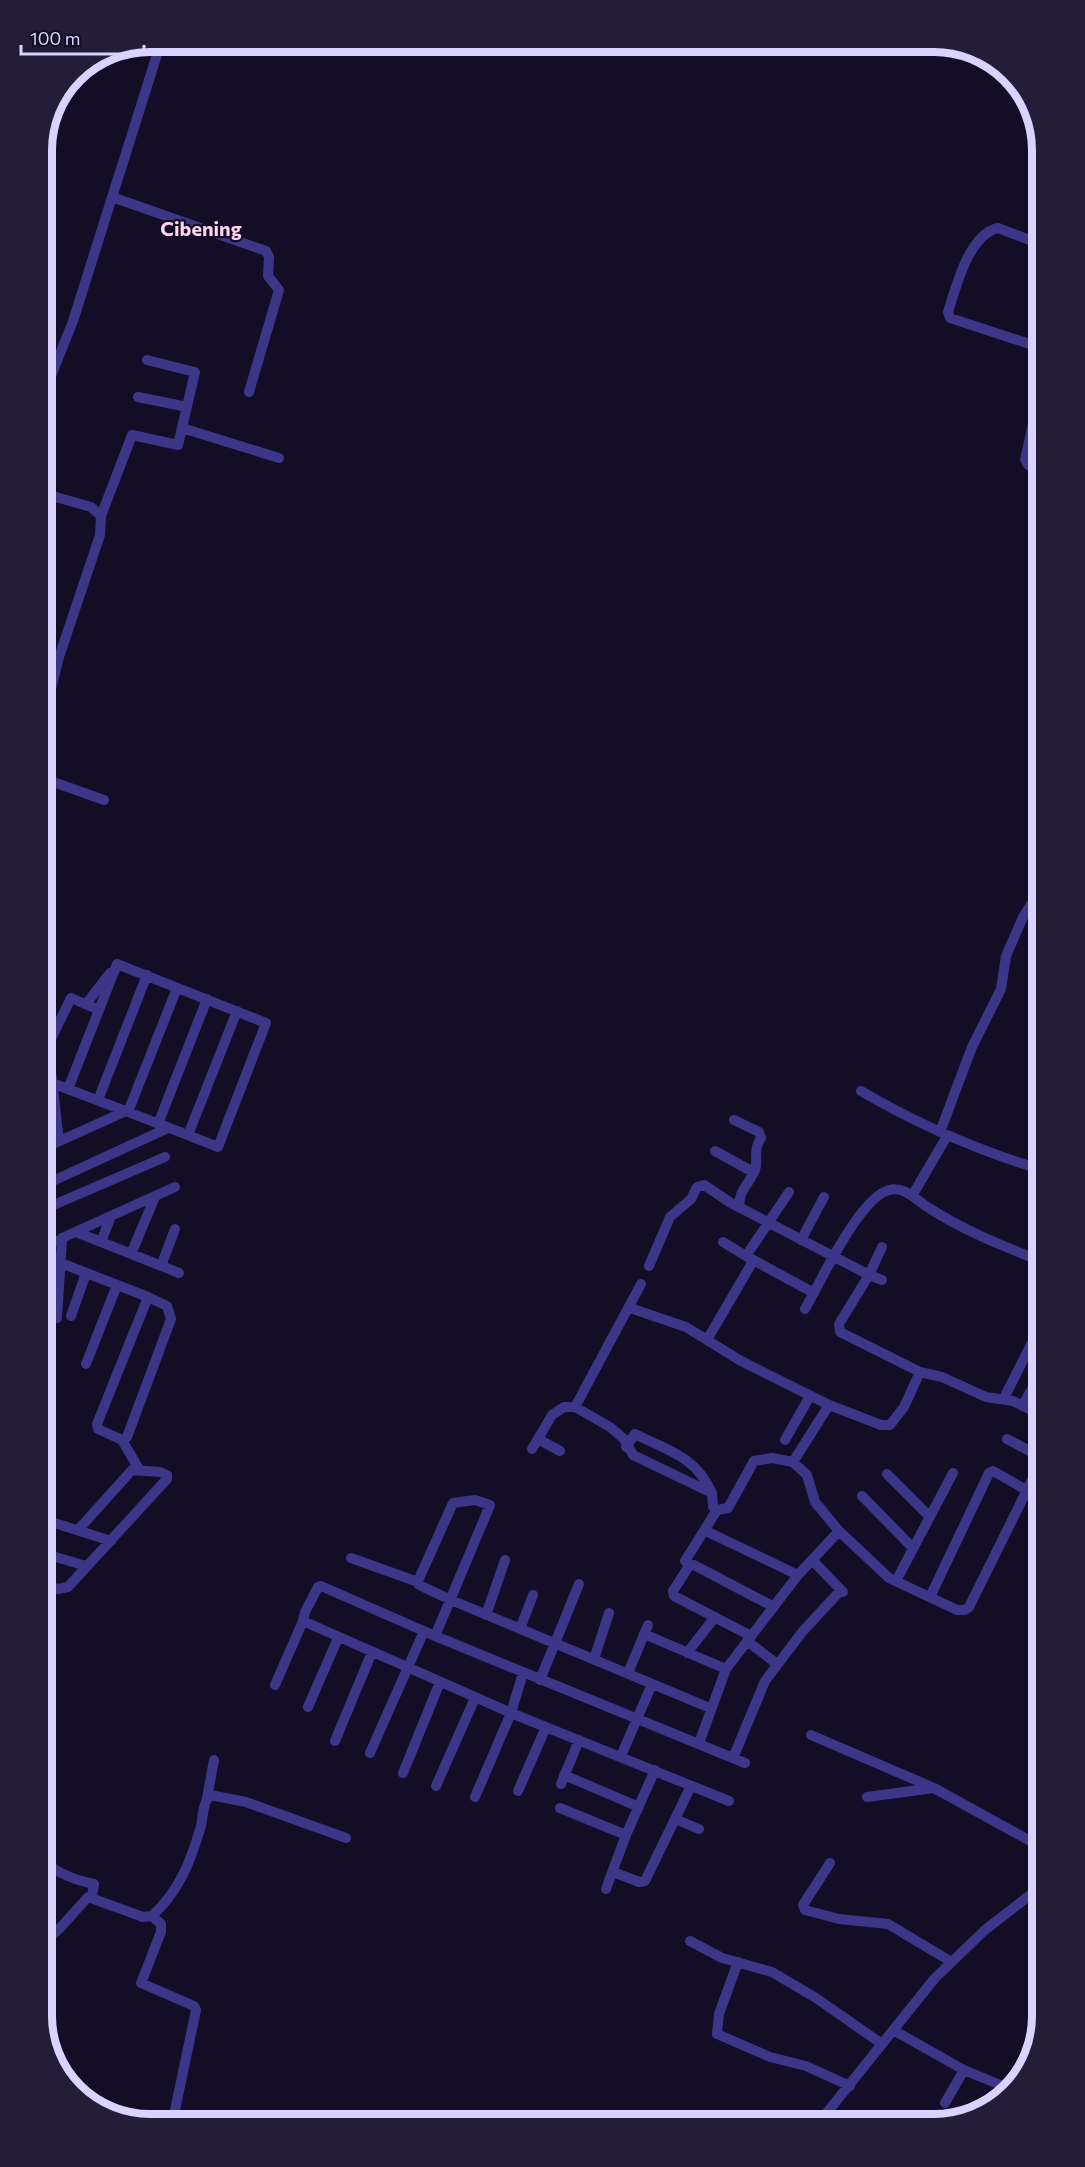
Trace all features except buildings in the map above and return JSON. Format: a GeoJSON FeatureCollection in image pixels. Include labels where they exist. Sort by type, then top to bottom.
{"type":"FeatureCollection","features":[{"type":"Feature","properties":{"kind":"street"},"geometry":{"type":"LineString","coordinates":[[53,372],[73,321],[158,52]]}},
{"type":"Feature","properties":{"kind":"street"},"geometry":{"type":"LineString","coordinates":[[112,197],[267,251],[268,276],[279,290],[249,392]]}},
{"type":"Feature","properties":{"kind":"street"},"geometry":{"type":"LineString","coordinates":[[1032,241],[998,228],[984,234],[964,263],[948,312],[950,318],[1032,343]]}},
{"type":"Feature","properties":{"kind":"street"},"geometry":{"type":"LineString","coordinates":[[53,682],[100,535],[101,516],[132,435],[178,445],[195,372],[147,360]]}},
{"type":"Feature","properties":{"kind":"street"},"geometry":{"type":"LineString","coordinates":[[138,397],[187,407]]}},
{"type":"Feature","properties":{"kind":"street"},"geometry":{"type":"LineString","coordinates":[[182,428],[279,458]]}},
{"type":"Feature","properties":{"kind":"street"},"geometry":{"type":"LineString","coordinates":[[1032,432],[1025,460],[1032,466]]}},
{"type":"Feature","properties":{"kind":"street"},"geometry":{"type":"LineString","coordinates":[[53,496],[91,507],[101,516]]}},
{"type":"Feature","properties":{"kind":"street"},"geometry":{"type":"LineString","coordinates":[[53,656],[59,657]]}},
{"type":"Feature","properties":{"kind":"street"},"geometry":{"type":"LineString","coordinates":[[53,782],[104,800]]}},
{"type":"Feature","properties":{"kind":"street"},"geometry":{"type":"LineString","coordinates":[[912,1196],[944,1134],[972,1047],[1001,989],[1006,956],[1023,917],[1032,903]]}},
{"type":"Feature","properties":{"kind":"street"},"geometry":{"type":"LineString","coordinates":[[52,1083],[218,1147],[266,1023],[117,964]]}},
{"type":"Feature","properties":{"kind":"street"},"geometry":{"type":"LineString","coordinates":[[86,1004],[117,964]]}},
{"type":"Feature","properties":{"kind":"street"},"geometry":{"type":"LineString","coordinates":[[68,1089],[117,964]]}},
{"type":"Feature","properties":{"kind":"street"},"geometry":{"type":"LineString","coordinates":[[98,1100],[147,975]]}},
{"type":"Feature","properties":{"kind":"street"},"geometry":{"type":"LineString","coordinates":[[52,1144],[127,1112],[177,987]]}},
{"type":"Feature","properties":{"kind":"street"},"geometry":{"type":"LineString","coordinates":[[53,1033],[71,998],[99,1010]]}},
{"type":"Feature","properties":{"kind":"street"},"geometry":{"type":"LineString","coordinates":[[52,1181],[163,1126],[207,999]]}},
{"type":"Feature","properties":{"kind":"street"},"geometry":{"type":"LineString","coordinates":[[188,1135],[237,1011]]}},
{"type":"Feature","properties":{"kind":"street"},"geometry":{"type":"LineString","coordinates":[[52,1087],[59,1141]]}},
{"type":"Feature","properties":{"kind":"street"},"geometry":{"type":"LineString","coordinates":[[861,1091],[944,1134],[1032,1166]]}},
{"type":"Feature","properties":{"kind":"street"},"geometry":{"type":"LineString","coordinates":[[734,1120],[759,1132],[761,1137],[755,1146],[756,1167],[742,1193],[740,1207]]}},
{"type":"Feature","properties":{"kind":"street"},"geometry":{"type":"LineString","coordinates":[[715,1151],[753,1172]]}},
{"type":"Feature","properties":{"kind":"street"},"geometry":{"type":"LineString","coordinates":[[52,1206],[165,1157]]}},
{"type":"Feature","properties":{"kind":"street"},"geometry":{"type":"LineString","coordinates":[[649,1266],[670,1217],[691,1199],[697,1187],[704,1185],[801,1240],[882,1280]]}},
{"type":"Feature","properties":{"kind":"street"},"geometry":{"type":"LineString","coordinates":[[52,1241],[175,1187]]}},
{"type":"Feature","properties":{"kind":"street"},"geometry":{"type":"LineString","coordinates":[[805,1309],[855,1220],[877,1197],[893,1189],[912,1196],[961,1227],[1032,1257]]}},
{"type":"Feature","properties":{"kind":"street"},"geometry":{"type":"LineString","coordinates":[[707,1340],[769,1222],[789,1192]]}},
{"type":"Feature","properties":{"kind":"street"},"geometry":{"type":"LineString","coordinates":[[131,1254],[155,1197]]}},
{"type":"Feature","properties":{"kind":"street"},"geometry":{"type":"LineString","coordinates":[[801,1240],[824,1197]]}},
{"type":"Feature","properties":{"kind":"street"},"geometry":{"type":"LineString","coordinates":[[101,1242],[111,1216]]}},
{"type":"Feature","properties":{"kind":"street"},"geometry":{"type":"LineString","coordinates":[[161,1266],[175,1229]]}},
{"type":"Feature","properties":{"kind":"street"},"geometry":{"type":"LineString","coordinates":[[76,1232],[178,1273]]}},
{"type":"Feature","properties":{"kind":"street"},"geometry":{"type":"LineString","coordinates":[[57,1318],[62,1238]]}},
{"type":"Feature","properties":{"kind":"street"},"geometry":{"type":"LineString","coordinates":[[723,1242],[814,1293]]}},
{"type":"Feature","properties":{"kind":"street"},"geometry":{"type":"LineString","coordinates":[[882,1247],[869,1275],[840,1322],[839,1330],[920,1372],[942,1377],[986,1397],[1004,1398],[1032,1411]]}},
{"type":"Feature","properties":{"kind":"street"},"geometry":{"type":"LineString","coordinates":[[61,1263],[167,1306],[171,1318],[127,1437],[122,1440]]}},
{"type":"Feature","properties":{"kind":"street"},"geometry":{"type":"LineString","coordinates":[[71,1317],[86,1273]]}},
{"type":"Feature","properties":{"kind":"street"},"geometry":{"type":"LineString","coordinates":[[575,1407],[641,1284]]}},
{"type":"Feature","properties":{"kind":"street"},"geometry":{"type":"LineString","coordinates":[[86,1364],[117,1285]]}},
{"type":"Feature","properties":{"kind":"street"},"geometry":{"type":"LineString","coordinates":[[139,1469],[122,1440],[98,1429],[97,1424],[148,1297]]}},
{"type":"Feature","properties":{"kind":"street"},"geometry":{"type":"LineString","coordinates":[[630,1308],[681,1325],[741,1362],[829,1405],[881,1425],[890,1425],[904,1407],[920,1372]]}},
{"type":"Feature","properties":{"kind":"street"},"geometry":{"type":"LineString","coordinates":[[1004,1398],[1032,1343]]}},
{"type":"Feature","properties":{"kind":"street"},"geometry":{"type":"LineString","coordinates":[[1022,1406],[1032,1389]]}},
{"type":"Feature","properties":{"kind":"street"},"geometry":{"type":"LineString","coordinates":[[785,1440],[810,1396]]}},
{"type":"Feature","properties":{"kind":"street"},"geometry":{"type":"LineString","coordinates":[[793,1462],[829,1405]]}},
{"type":"Feature","properties":{"kind":"street"},"geometry":{"type":"LineString","coordinates":[[532,1449],[556,1411],[575,1407],[610,1427],[624,1439],[626,1447],[633,1455],[712,1493]]}},
{"type":"Feature","properties":{"kind":"street"},"geometry":{"type":"LineString","coordinates":[[626,1447],[635,1434],[688,1460],[700,1471],[712,1493],[713,1507],[717,1510]]}},
{"type":"Feature","properties":{"kind":"street"},"geometry":{"type":"LineString","coordinates":[[538,1439],[560,1451]]}},
{"type":"Feature","properties":{"kind":"street"},"geometry":{"type":"LineString","coordinates":[[1007,1439],[1032,1452]]}},
{"type":"Feature","properties":{"kind":"street"},"geometry":{"type":"LineString","coordinates":[[658,1469],[668,1450]]}},
{"type":"Feature","properties":{"kind":"street"},"geometry":{"type":"LineString","coordinates":[[685,1561],[717,1510],[728,1508],[754,1461],[772,1458],[793,1462],[807,1475],[815,1502],[839,1532],[877,1568],[896,1581],[930,1598],[957,1610],[965,1610],[969,1607],[1032,1482]]}},
{"type":"Feature","properties":{"kind":"street"},"geometry":{"type":"LineString","coordinates":[[680,1478],[688,1460]]}},
{"type":"Feature","properties":{"kind":"street"},"geometry":{"type":"LineString","coordinates":[[52,1586],[66,1589],[167,1479],[164,1473],[139,1469],[129,1472],[78,1530]]}},
{"type":"Feature","properties":{"kind":"street"},"geometry":{"type":"LineString","coordinates":[[930,1598],[991,1472],[1028,1491]]}},
{"type":"Feature","properties":{"kind":"street"},"geometry":{"type":"LineString","coordinates":[[896,1581],[953,1473]]}},
{"type":"Feature","properties":{"kind":"street"},"geometry":{"type":"LineString","coordinates":[[887,1474],[929,1516]]}},
{"type":"Feature","properties":{"kind":"street"},"geometry":{"type":"LineString","coordinates":[[862,1496],[912,1547]]}},
{"type":"Feature","properties":{"kind":"street"},"geometry":{"type":"LineString","coordinates":[[418,1582],[453,1503],[475,1500],[490,1505],[435,1636]]}},
{"type":"Feature","properties":{"kind":"street"},"geometry":{"type":"LineString","coordinates":[[52,1522],[111,1541]]}},
{"type":"Feature","properties":{"kind":"street"},"geometry":{"type":"LineString","coordinates":[[699,1743],[726,1669],[798,1575],[839,1532]]}},
{"type":"Feature","properties":{"kind":"street"},"geometry":{"type":"LineString","coordinates":[[710,1533],[798,1575]]}},
{"type":"Feature","properties":{"kind":"street"},"geometry":{"type":"LineString","coordinates":[[52,1556],[86,1566]]}},
{"type":"Feature","properties":{"kind":"street"},"geometry":{"type":"LineString","coordinates":[[351,1558],[418,1582],[451,1600],[710,1708]]}},
{"type":"Feature","properties":{"kind":"street"},"geometry":{"type":"LineString","coordinates":[[486,1615],[505,1560]]}},
{"type":"Feature","properties":{"kind":"street"},"geometry":{"type":"LineString","coordinates":[[733,1758],[754,1704],[777,1664],[842,1591],[812,1560]]}},
{"type":"Feature","properties":{"kind":"street"},"geometry":{"type":"LineString","coordinates":[[774,1607],[690,1565],[673,1595],[749,1639],[777,1664]]}},
{"type":"Feature","properties":{"kind":"street"},"geometry":{"type":"LineString","coordinates":[[540,1680],[557,1644],[579,1584]]}},
{"type":"Feature","properties":{"kind":"street"},"geometry":{"type":"LineString","coordinates":[[275,1685],[309,1604],[318,1587],[321,1586],[523,1673],[699,1743],[745,1764]]}},
{"type":"Feature","properties":{"kind":"street"},"geometry":{"type":"LineString","coordinates":[[520,1629],[532,1595]]}},
{"type":"Feature","properties":{"kind":"street"},"geometry":{"type":"LineString","coordinates":[[594,1659],[609,1613]]}},
{"type":"Feature","properties":{"kind":"street"},"geometry":{"type":"LineString","coordinates":[[687,1653],[714,1617]]}},
{"type":"Feature","properties":{"kind":"street"},"geometry":{"type":"LineString","coordinates":[[303,1621],[475,1698],[729,1801]]}},
{"type":"Feature","properties":{"kind":"street"},"geometry":{"type":"LineString","coordinates":[[627,1672],[646,1629],[687,1653],[726,1669]]}},
{"type":"Feature","properties":{"kind":"street"},"geometry":{"type":"LineString","coordinates":[[370,1753],[406,1667],[424,1631]]}},
{"type":"Feature","properties":{"kind":"street"},"geometry":{"type":"LineString","coordinates":[[308,1707],[338,1638]]}},
{"type":"Feature","properties":{"kind":"street"},"geometry":{"type":"LineString","coordinates":[[335,1741],[372,1652]]}},
{"type":"Feature","properties":{"kind":"street"},"geometry":{"type":"LineString","coordinates":[[475,1797],[511,1713],[523,1673]]}},
{"type":"Feature","properties":{"kind":"street"},"geometry":{"type":"LineString","coordinates":[[403,1773],[440,1682]]}},
{"type":"Feature","properties":{"kind":"street"},"geometry":{"type":"LineString","coordinates":[[621,1756],[652,1684]]}},
{"type":"Feature","properties":{"kind":"street"},"geometry":{"type":"LineString","coordinates":[[436,1786],[475,1698]]}},
{"type":"Feature","properties":{"kind":"street"},"geometry":{"type":"LineString","coordinates":[[518,1791],[546,1727]]}},
{"type":"Feature","properties":{"kind":"street"},"geometry":{"type":"LineString","coordinates":[[811,1735],[934,1788],[1032,1842]]}},
{"type":"Feature","properties":{"kind":"street"},"geometry":{"type":"LineString","coordinates":[[579,1740],[562,1780],[639,1807]]}},
{"type":"Feature","properties":{"kind":"street"},"geometry":{"type":"LineString","coordinates":[[152,1917],[168,1900],[183,1878],[201,1826],[214,1761]]}},
{"type":"Feature","properties":{"kind":"street"},"geometry":{"type":"LineString","coordinates":[[606,1889],[626,1835],[655,1770]]}},
{"type":"Feature","properties":{"kind":"street"},"geometry":{"type":"LineString","coordinates":[[613,1872],[639,1882],[645,1881],[691,1786]]}},
{"type":"Feature","properties":{"kind":"street"},"geometry":{"type":"LineString","coordinates":[[867,1797],[934,1788]]}},
{"type":"Feature","properties":{"kind":"street"},"geometry":{"type":"LineString","coordinates":[[207,1798],[213,1794],[246,1802],[346,1838]]}},
{"type":"Feature","properties":{"kind":"street"},"geometry":{"type":"LineString","coordinates":[[560,1808],[626,1835]]}},
{"type":"Feature","properties":{"kind":"street"},"geometry":{"type":"LineString","coordinates":[[675,1819],[699,1829]]}},
{"type":"Feature","properties":{"kind":"street"},"geometry":{"type":"LineString","coordinates":[[830,1863],[803,1905],[805,1910],[839,1919],[888,1924],[950,1962]]}},
{"type":"Feature","properties":{"kind":"street"},"geometry":{"type":"LineString","coordinates":[[52,1867],[94,1884],[92,1896]]}},
{"type":"Feature","properties":{"kind":"street"},"geometry":{"type":"LineString","coordinates":[[826,2114],[913,2002],[950,1962],[1005,1912],[1032,1893]]}},
{"type":"Feature","properties":{"kind":"street"},"geometry":{"type":"LineString","coordinates":[[52,1935],[86,1898],[92,1896],[143,1917],[152,1917],[161,1925],[161,1932],[141,1983],[194,2006],[196,2010],[174,2114]]}},
{"type":"Feature","properties":{"kind":"street"},"geometry":{"type":"LineString","coordinates":[[690,1941],[722,1958],[763,1969],[790,1982],[882,2044]]}},
{"type":"Feature","properties":{"kind":"street"},"geometry":{"type":"LineString","coordinates":[[738,1962],[719,2014],[717,2034],[770,2057],[806,2066],[850,2086]]}},
{"type":"Feature","properties":{"kind":"street"},"geometry":{"type":"LineString","coordinates":[[893,2030],[964,2070],[1004,2086]]}},
{"type":"Feature","properties":{"kind":"street"},"geometry":{"type":"LineString","coordinates":[[945,2103],[964,2070]]}},
{"type":"Feature","properties":{"kind":"district","name":"Cibening"},"geometry":{"type":"Point","coordinates":[201,229]}}]}
